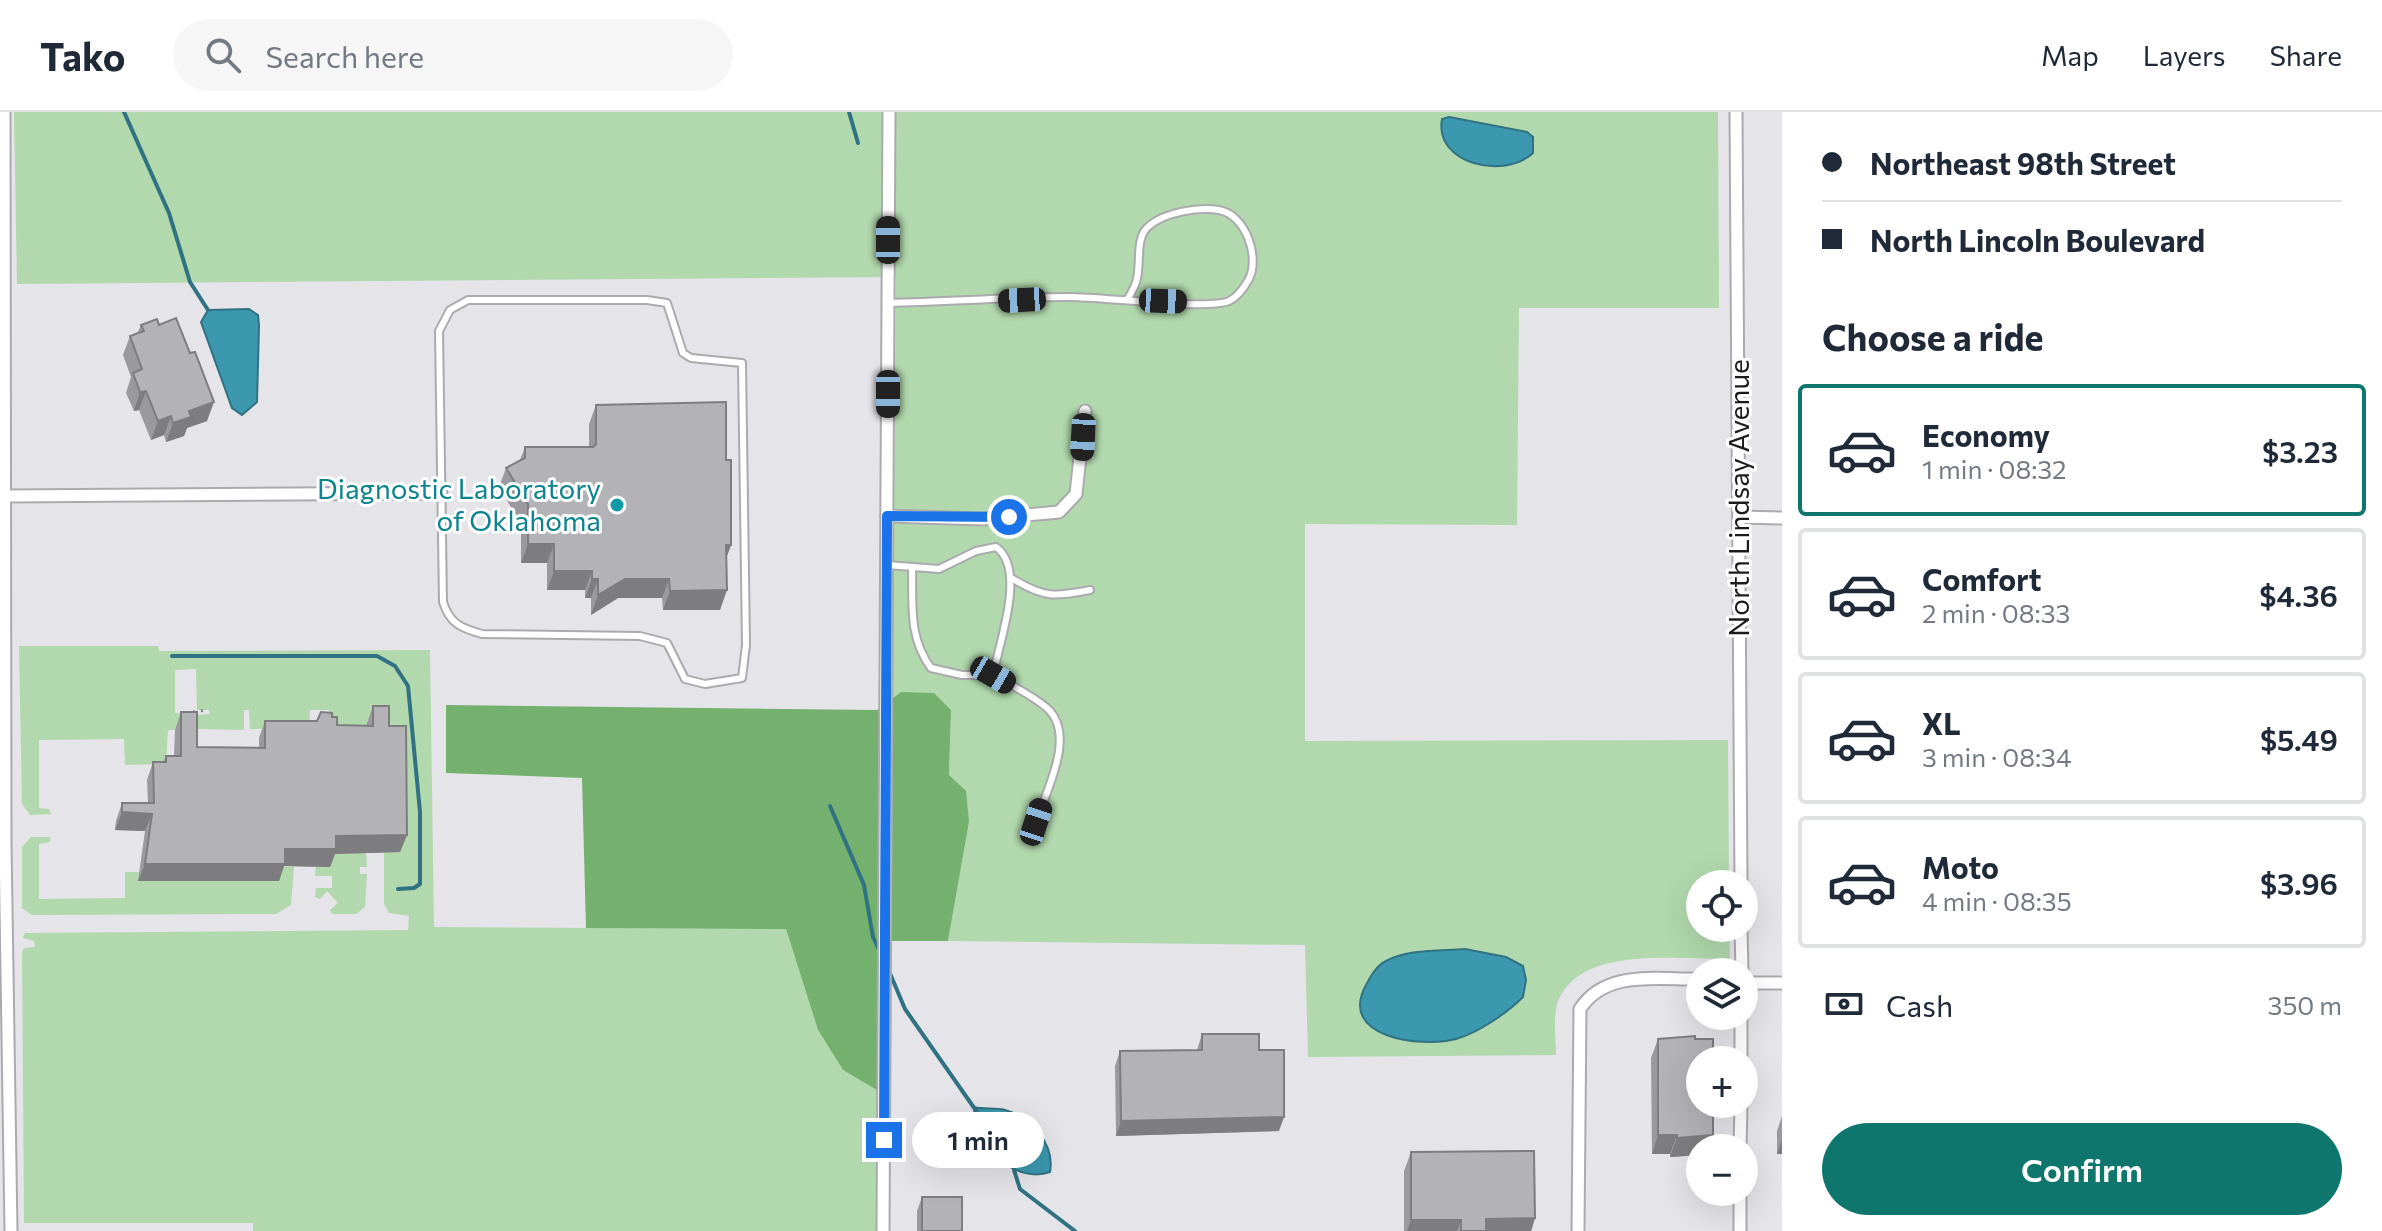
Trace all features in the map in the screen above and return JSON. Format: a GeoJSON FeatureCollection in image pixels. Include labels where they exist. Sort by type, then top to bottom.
{"type":"FeatureCollection","features":[{"type":"Feature","properties":{"kind":"street"},"geometry":{"type":"LineString","coordinates":[[4,112],[2,185],[7,496],[3,843],[11,1231]]}},
{"type":"Feature","properties":{"kind":"street"},"geometry":{"type":"LineString","coordinates":[[883,1231],[889,112]]}},
{"type":"Feature","properties":{"kind":"street","name":"North Lindsay Avenue"},"geometry":{"type":"LineString","coordinates":[[1736,112],[1741,870]]}},
{"type":"Feature","properties":{"kind":"street"},"geometry":{"type":"LineString","coordinates":[[887,516],[983,519],[1059,512],[1076,494],[1085,411]]}},
{"type":"Feature","properties":{"kind":"street"},"geometry":{"type":"LineString","coordinates":[[7,496],[441,493]]}},
{"type":"Feature","properties":{"kind":"street"},"geometry":{"type":"LineString","coordinates":[[1740,517],[1782,518]]}},
{"type":"Feature","properties":{"kind":"street"},"geometry":{"type":"LineString","coordinates":[[1578,1231],[1577,1021],[1580,1009],[1587,998],[1615,982],[1686,979]]}},
{"type":"Feature","properties":{"kind":"street"},"geometry":{"type":"LineString","coordinates":[[1758,983],[1782,983]]}},
{"type":"Feature","properties":{"kind":"street"},"geometry":{"type":"LineString","coordinates":[[1740,1206],[1740,1231]]}},
{"type":"Feature","properties":{"kind":"lane"},"geometry":{"type":"LineString","coordinates":[[888,303],[1070,297],[1127,300],[1228,302],[1242,291],[1252,272],[1253,254],[1249,238],[1236,219],[1221,210],[1193,211],[1165,217],[1147,227],[1140,241],[1137,282],[1127,300]]}},
{"type":"Feature","properties":{"kind":"lane"},"geometry":{"type":"LineString","coordinates":[[468,300],[647,300],[667,303],[683,353],[691,358],[742,363],[746,645],[742,678],[705,684],[685,679],[667,643],[640,636],[482,634],[460,628],[448,617],[443,602],[441,493],[439,331],[450,310],[468,300]]}},
{"type":"Feature","properties":{"kind":"lane"},"geometry":{"type":"LineString","coordinates":[[887,565],[939,569],[976,551],[996,547],[1009,561],[1013,579],[993,675]]}},
{"type":"Feature","properties":{"kind":"lane"},"geometry":{"type":"LineString","coordinates":[[912,567],[913,629],[917,649],[931,668],[962,675],[993,675],[1049,710],[1059,725],[1056,761],[1036,822]]}},
{"type":"Feature","properties":{"kind":"lane"},"geometry":{"type":"LineString","coordinates":[[1013,579],[1037,594],[1052,596],[1090,590]]}},
{"type":"Feature","properties":{"kind":"path"},"geometry":{"type":"LineString","coordinates":[[193,712],[207,710]]}},
{"type":"Feature","properties":{"kind":"green space"},"geometry":{"type":"Polygon","coordinates":[[[14,112],[1718,112],[1719,308],[1519,308],[1517,525],[1305,524],[1305,741],[1728,740],[1729,870],[1686,870],[1686,942],[1729,942],[1730,958],[1632,960],[1585,972],[1568,986],[1557,1005],[1556,1055],[1308,1057],[1305,945],[948,941],[969,822],[949,775],[951,710],[901,692],[892,699],[896,277],[17,284],[14,112]]]}},
{"type":"Feature","properties":{"kind":"green space"},"geometry":{"type":"Polygon","coordinates":[[[19,646],[158,646],[159,651],[430,650],[434,927],[786,929],[818,1030],[843,1070],[880,1092],[877,1231],[253,1231],[253,1223],[24,1223],[22,953],[24,948],[35,947],[34,941],[23,938],[25,933],[408,930],[409,916],[389,913],[384,904],[384,852],[366,739],[329,729],[329,710],[310,710],[309,729],[250,729],[249,710],[244,710],[244,730],[196,729],[196,715],[210,714],[209,710],[197,710],[196,669],[175,670],[175,713],[191,714],[175,730],[168,730],[166,764],[125,765],[124,739],[39,740],[39,808],[49,809],[51,814],[30,815],[22,804],[19,646]]]}},
{"type":"Feature","properties":{"kind":"green space"},"geometry":{"type":"Polygon","coordinates":[[[901,692],[934,693],[951,710],[949,775],[966,791],[969,822],[948,941],[878,941],[880,1092],[843,1070],[818,1030],[786,929],[586,928],[582,778],[446,773],[446,705],[877,710],[901,692]]]}},
{"type":"Feature","properties":{"kind":"green space"},"geometry":{"type":"Polygon","coordinates":[[[31,837],[50,837],[50,842],[39,844],[39,899],[125,898],[125,872],[140,872],[138,881],[279,866],[294,867],[291,905],[276,914],[32,915],[22,908],[22,847],[31,837]]]}},
{"type":"Feature","properties":{"kind":"green space"},"geometry":{"type":"Polygon","coordinates":[[[366,853],[367,867],[360,867],[360,874],[367,874],[365,907],[356,914],[332,914],[330,910],[338,903],[327,891],[320,899],[315,897],[316,888],[332,888],[332,876],[315,876],[316,867],[330,867],[330,854],[366,853]]]}},
{"type":"Feature","properties":{"kind":"water"},"geometry":{"type":"Polygon","coordinates":[[[1449,117],[1527,132],[1533,137],[1533,153],[1520,161],[1489,166],[1460,157],[1449,147],[1442,134],[1442,119],[1449,117]]]}},
{"type":"Feature","properties":{"kind":"water"},"geometry":{"type":"Polygon","coordinates":[[[249,309],[258,315],[259,325],[257,402],[242,415],[232,408],[201,322],[208,310],[249,309]]]}},
{"type":"Feature","properties":{"kind":"water"},"geometry":{"type":"Polygon","coordinates":[[[1465,949],[1506,957],[1523,966],[1526,980],[1523,997],[1492,1022],[1456,1039],[1423,1042],[1387,1035],[1373,1028],[1363,1017],[1360,1003],[1366,985],[1382,963],[1414,952],[1465,949]]]}},
{"type":"Feature","properties":{"kind":"water"},"geometry":{"type":"Polygon","coordinates":[[[974,1107],[1005,1110],[1032,1125],[1049,1151],[1050,1172],[1023,1172],[998,1158],[981,1134],[974,1107]]]}},
{"type":"Feature","properties":{"kind":"building"},"geometry":{"type":"Polygon","coordinates":[[[176,318],[190,353],[195,352],[214,402],[189,411],[191,417],[173,423],[171,416],[158,421],[146,391],[140,392],[133,373],[142,369],[130,336],[144,331],[141,325],[157,319],[159,325],[176,318]]]}},
{"type":"Feature","properties":{"kind":"building","name":"Diagnostic Laboratory of Oklahoma"},"geometry":{"type":"Polygon","coordinates":[[[726,402],[726,460],[731,460],[731,545],[726,545],[727,590],[670,591],[669,579],[625,579],[598,595],[598,579],[592,579],[592,571],[554,571],[554,544],[528,544],[528,504],[506,468],[525,458],[525,447],[593,447],[596,444],[596,405],[726,402]]]}},
{"type":"Feature","properties":{"kind":"building"},"geometry":{"type":"Polygon","coordinates":[[[373,706],[389,706],[389,726],[406,726],[407,835],[336,836],[336,849],[285,849],[285,864],[145,864],[152,814],[122,812],[122,803],[154,803],[153,762],[166,762],[166,756],[181,756],[181,712],[197,712],[197,747],[265,748],[265,721],[317,721],[321,712],[337,717],[337,725],[373,726],[373,706]]]}},
{"type":"Feature","properties":{"kind":"building"},"geometry":{"type":"Polygon","coordinates":[[[1202,1034],[1259,1034],[1259,1050],[1284,1050],[1284,1117],[1121,1121],[1120,1051],[1202,1050],[1202,1034]]]}},
{"type":"Feature","properties":{"kind":"building"},"geometry":{"type":"Polygon","coordinates":[[[1695,1036],[1695,1039],[1713,1039],[1713,1046],[1686,1046],[1686,1118],[1713,1118],[1713,1134],[1686,1134],[1686,1137],[1677,1138],[1677,1135],[1658,1135],[1658,1039],[1695,1036]]]}},
{"type":"Feature","properties":{"kind":"building"},"geometry":{"type":"Polygon","coordinates":[[[1534,1151],[1535,1218],[1486,1219],[1486,1231],[1461,1231],[1461,1220],[1411,1220],[1411,1152],[1534,1151]]]}},
{"type":"Feature","properties":{"kind":"building"},"geometry":{"type":"Polygon","coordinates":[[[922,1197],[962,1197],[962,1231],[922,1231],[922,1197]]]}},
{"type":"Feature","properties":{"kind":"waterway"},"geometry":{"type":"LineString","coordinates":[[124,112],[169,213],[190,282],[208,310]]}},
{"type":"Feature","properties":{"kind":"waterway"},"geometry":{"type":"LineString","coordinates":[[849,112],[858,143]]}},
{"type":"Feature","properties":{"kind":"waterway"},"geometry":{"type":"LineString","coordinates":[[172,656],[377,656],[395,666],[408,686],[420,812],[420,884],[414,888],[398,889]]}},
{"type":"Feature","properties":{"kind":"waterway"},"geometry":{"type":"LineString","coordinates":[[830,806],[864,885],[873,937],[880,952]]}},
{"type":"Feature","properties":{"kind":"waterway"},"geometry":{"type":"LineString","coordinates":[[889,971],[905,1009],[977,1112]]}},
{"type":"Feature","properties":{"kind":"waterway"},"geometry":{"type":"LineString","coordinates":[[1014,1170],[1020,1189],[1075,1231]]}},
{"type":"Feature","properties":{"kind":"place","name":"Diagnostic Laboratory of Oklahoma"},"geometry":{"type":"Point","coordinates":[617,505]}},
{"type":"Feature","properties":{"kind":"route"},"geometry":{"type":"LineString","coordinates":[[884,1140],[887,516],[1009,517]]}}]}
